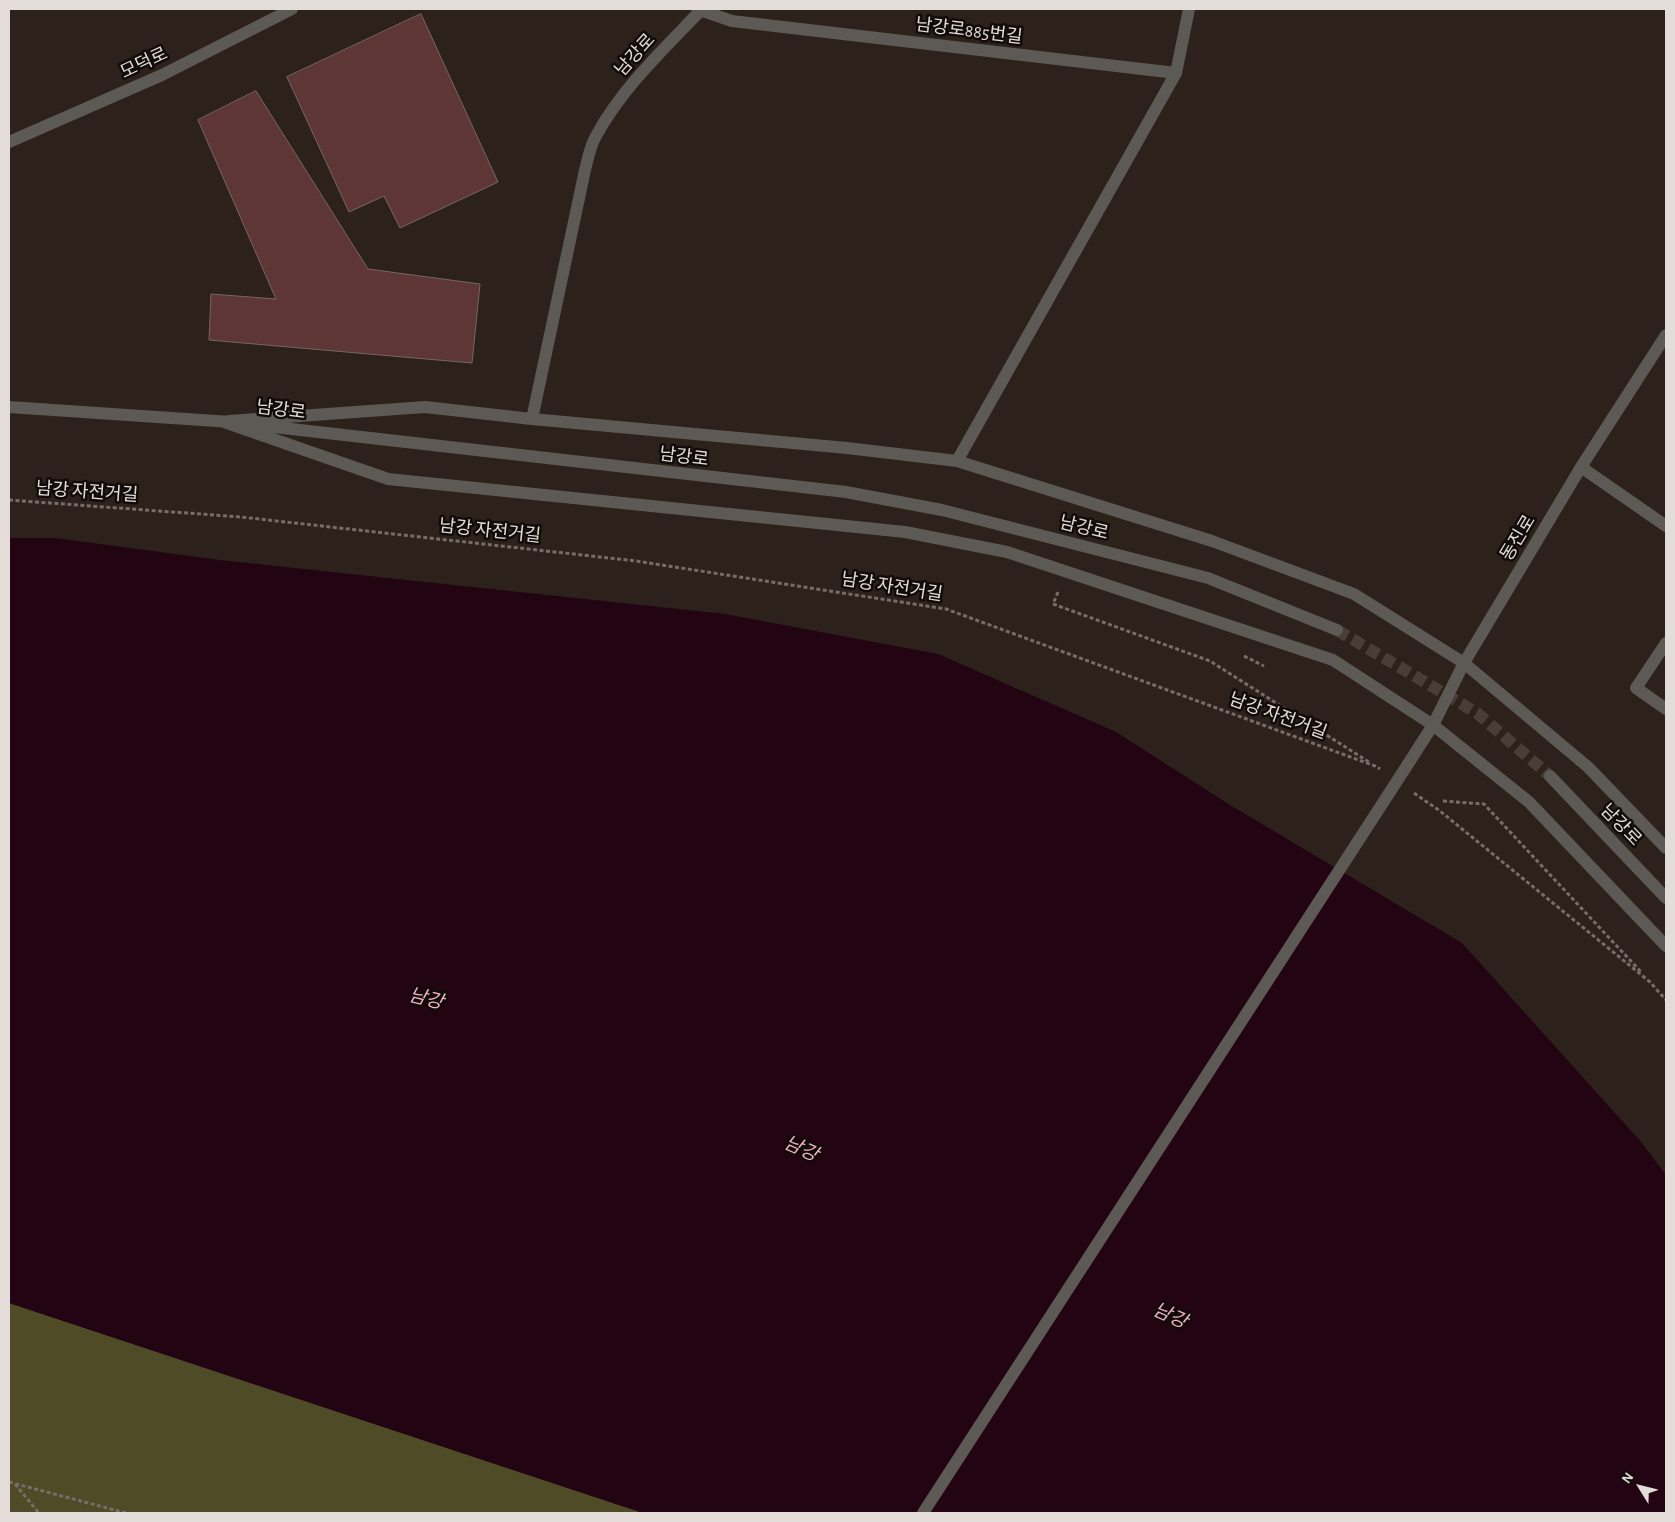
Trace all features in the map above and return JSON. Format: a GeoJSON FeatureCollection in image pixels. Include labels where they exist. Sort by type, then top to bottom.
{"type":"FeatureCollection","features":[{"type":"Feature","properties":{"kind":"street","name":"모덕로"},"geometry":{"type":"LineString","coordinates":[[9,142],[162,75],[292,9]]}},
{"type":"Feature","properties":{"kind":"street"},"geometry":{"type":"LineString","coordinates":[[957,461],[1176,73],[1189,9]]}},
{"type":"Feature","properties":{"kind":"street","name":"남강로885번길"},"geometry":{"type":"LineString","coordinates":[[698,10],[732,21],[1176,73]]}},
{"type":"Feature","properties":{"kind":"street","name":"남강로"},"geometry":{"type":"LineString","coordinates":[[532,419],[585,170],[595,137],[624,93],[698,10]]}},
{"type":"Feature","properties":{"kind":"street","name":"동진로"},"geometry":{"type":"LineString","coordinates":[[923,1513],[1433,725],[1464,663],[1581,467],[1666,335]]}},
{"type":"Feature","properties":{"kind":"street","name":"남강로"},"geometry":{"type":"LineString","coordinates":[[9,406],[224,422],[846,492],[942,510],[1208,578],[1337,630]]}},
{"type":"Feature","properties":{"kind":"street"},"geometry":{"type":"LineString","coordinates":[[224,422],[425,407],[532,419],[847,448],[957,461],[1212,541],[1354,594],[1464,663],[1588,767],[1666,848]]}},
{"type":"Feature","properties":{"kind":"street"},"geometry":{"type":"LineString","coordinates":[[224,422],[388,479],[905,532],[1007,552],[1333,660],[1433,725],[1528,802],[1666,946]]}},
{"type":"Feature","properties":{"kind":"street"},"geometry":{"type":"LineString","coordinates":[[1581,467],[1666,526]]}},
{"type":"Feature","properties":{"kind":"street"},"geometry":{"type":"LineString","coordinates":[[1666,643],[1636,688],[1666,709]]}},
{"type":"Feature","properties":{"kind":"street","name":"남강로"},"geometry":{"type":"LineString","coordinates":[[1550,776],[1666,898]]}},
{"type":"Feature","properties":{"kind":"path","name":"남강 자전거길"},"geometry":{"type":"LineString","coordinates":[[9,500],[241,517],[636,561],[946,609],[1375,766],[1384,772]]}},
{"type":"Feature","properties":{"kind":"path"},"geometry":{"type":"LineString","coordinates":[[1059,590],[1053,604],[1210,661],[1375,766]]}},
{"type":"Feature","properties":{"kind":"path"},"geometry":{"type":"LineString","coordinates":[[1241,655],[1264,666]]}},
{"type":"Feature","properties":{"kind":"path"},"geometry":{"type":"LineString","coordinates":[[1408,789],[1440,811],[1650,982]]}},
{"type":"Feature","properties":{"kind":"path"},"geometry":{"type":"LineString","coordinates":[[1443,801],[1484,804],[1666,1000]]}},
{"type":"Feature","properties":{"kind":"path"},"geometry":{"type":"LineString","coordinates":[[9,1482],[126,1513]]}},
{"type":"Feature","properties":{"kind":"path"},"geometry":{"type":"LineString","coordinates":[[14,1483],[39,1513]]}},
{"type":"Feature","properties":{"kind":"shaded area"},"geometry":{"type":"Polygon","coordinates":[[[9,1303],[643,1513],[9,1513],[9,1303]]]}},
{"type":"Feature","properties":{"kind":"water","name":"남강"},"geometry":{"type":"Polygon","coordinates":[[[9,538],[55,538],[220,560],[725,614],[938,654],[1116,732],[1230,805],[1462,943],[1641,1142],[1666,1175],[1666,1513],[643,1513],[9,1303],[9,538]]]}},
{"type":"Feature","properties":{"kind":"building"},"geometry":{"type":"Polygon","coordinates":[[[421,14],[498,182],[400,228],[384,196],[349,212],[287,77],[421,14]]]}},
{"type":"Feature","properties":{"kind":"building"},"geometry":{"type":"Polygon","coordinates":[[[256,91],[368,269],[480,284],[472,363],[209,340],[211,294],[276,299],[198,120],[256,91]]]}},
{"type":"Feature","properties":{"kind":"tunnel"},"geometry":{"type":"LineString","coordinates":[[1337,630],[1477,713],[1550,776]]}}]}
